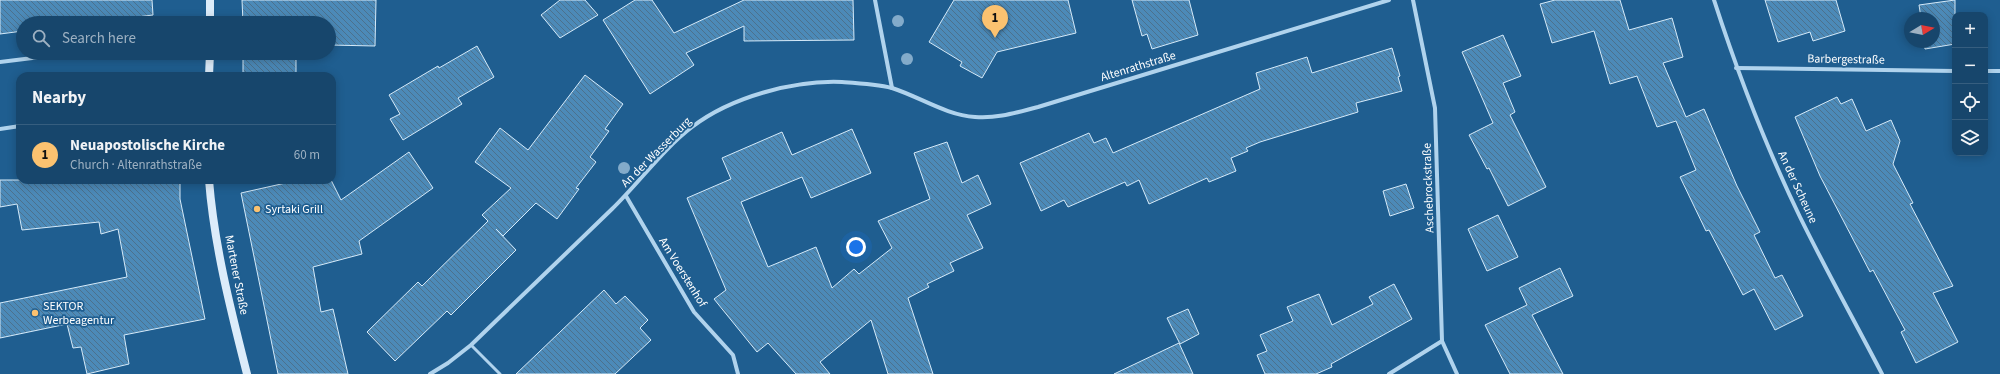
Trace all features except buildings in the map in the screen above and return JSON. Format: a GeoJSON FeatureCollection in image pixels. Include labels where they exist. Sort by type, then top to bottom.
{"type":"FeatureCollection","features":[{"type":"Feature","properties":{"kind":"main road"},"geometry":{"type":"LineString","coordinates":[[210,0],[210,16]]}},
{"type":"Feature","properties":{"kind":"main road"},"geometry":{"type":"LineString","coordinates":[[209,72],[210,60]]}},
{"type":"Feature","properties":{"kind":"main road","name":"Martener Straße"},"geometry":{"type":"LineString","coordinates":[[209,184],[211,204],[227,293],[247,374]]}},
{"type":"Feature","properties":{"kind":"street"},"geometry":{"type":"LineString","coordinates":[[875,0],[892,88]]}},
{"type":"Feature","properties":{"kind":"street","name":"Altenrathstraße"},"geometry":{"type":"LineString","coordinates":[[892,88],[947,111],[975,117],[1002,116],[1038,107],[1286,33],[1389,0]]}},
{"type":"Feature","properties":{"kind":"street","name":"Aschebrockstraße"},"geometry":{"type":"LineString","coordinates":[[1413,0],[1435,108],[1442,341],[1457,374]]}},
{"type":"Feature","properties":{"kind":"street","name":"An der Scheune"},"geometry":{"type":"LineString","coordinates":[[1714,0],[1736,68],[1763,134],[1800,217],[1882,374]]}},
{"type":"Feature","properties":{"kind":"street"},"geometry":{"type":"LineString","coordinates":[[0,62],[16,60]]}},
{"type":"Feature","properties":{"kind":"street","name":"Barbergestraße"},"geometry":{"type":"LineString","coordinates":[[1736,68],[1952,71]]}},
{"type":"Feature","properties":{"kind":"street"},"geometry":{"type":"LineString","coordinates":[[1988,71],[2000,72]]}},
{"type":"Feature","properties":{"kind":"street","name":"An der Wasserburg"},"geometry":{"type":"LineString","coordinates":[[430,374],[448,363],[471,345],[626,196],[657,161],[692,127],[729,106],[757,94],[795,85],[832,82],[861,83],[892,88]]}},
{"type":"Feature","properties":{"kind":"street"},"geometry":{"type":"LineString","coordinates":[[0,129],[16,127]]}},
{"type":"Feature","properties":{"kind":"street","name":"Am Voerstenhof"},"geometry":{"type":"LineString","coordinates":[[626,196],[694,312],[733,355],[738,374]]}},
{"type":"Feature","properties":{"kind":"street"},"geometry":{"type":"LineString","coordinates":[[1389,374],[1442,341]]}},
{"type":"Feature","properties":{"kind":"lane"},"geometry":{"type":"LineString","coordinates":[[471,345],[500,374]]}},
{"type":"Feature","properties":{"kind":"place","name":"Neuapostolische Kirche"},"geometry":{"type":"Point","coordinates":[995,38]}},
{"type":"Feature","properties":{"kind":"place","name":"Syrtaki Grill"},"geometry":{"type":"Point","coordinates":[257,209]}},
{"type":"Feature","properties":{"kind":"place","name":"SEKTOR Werbeagentur"},"geometry":{"type":"Point","coordinates":[35,313]}}]}
